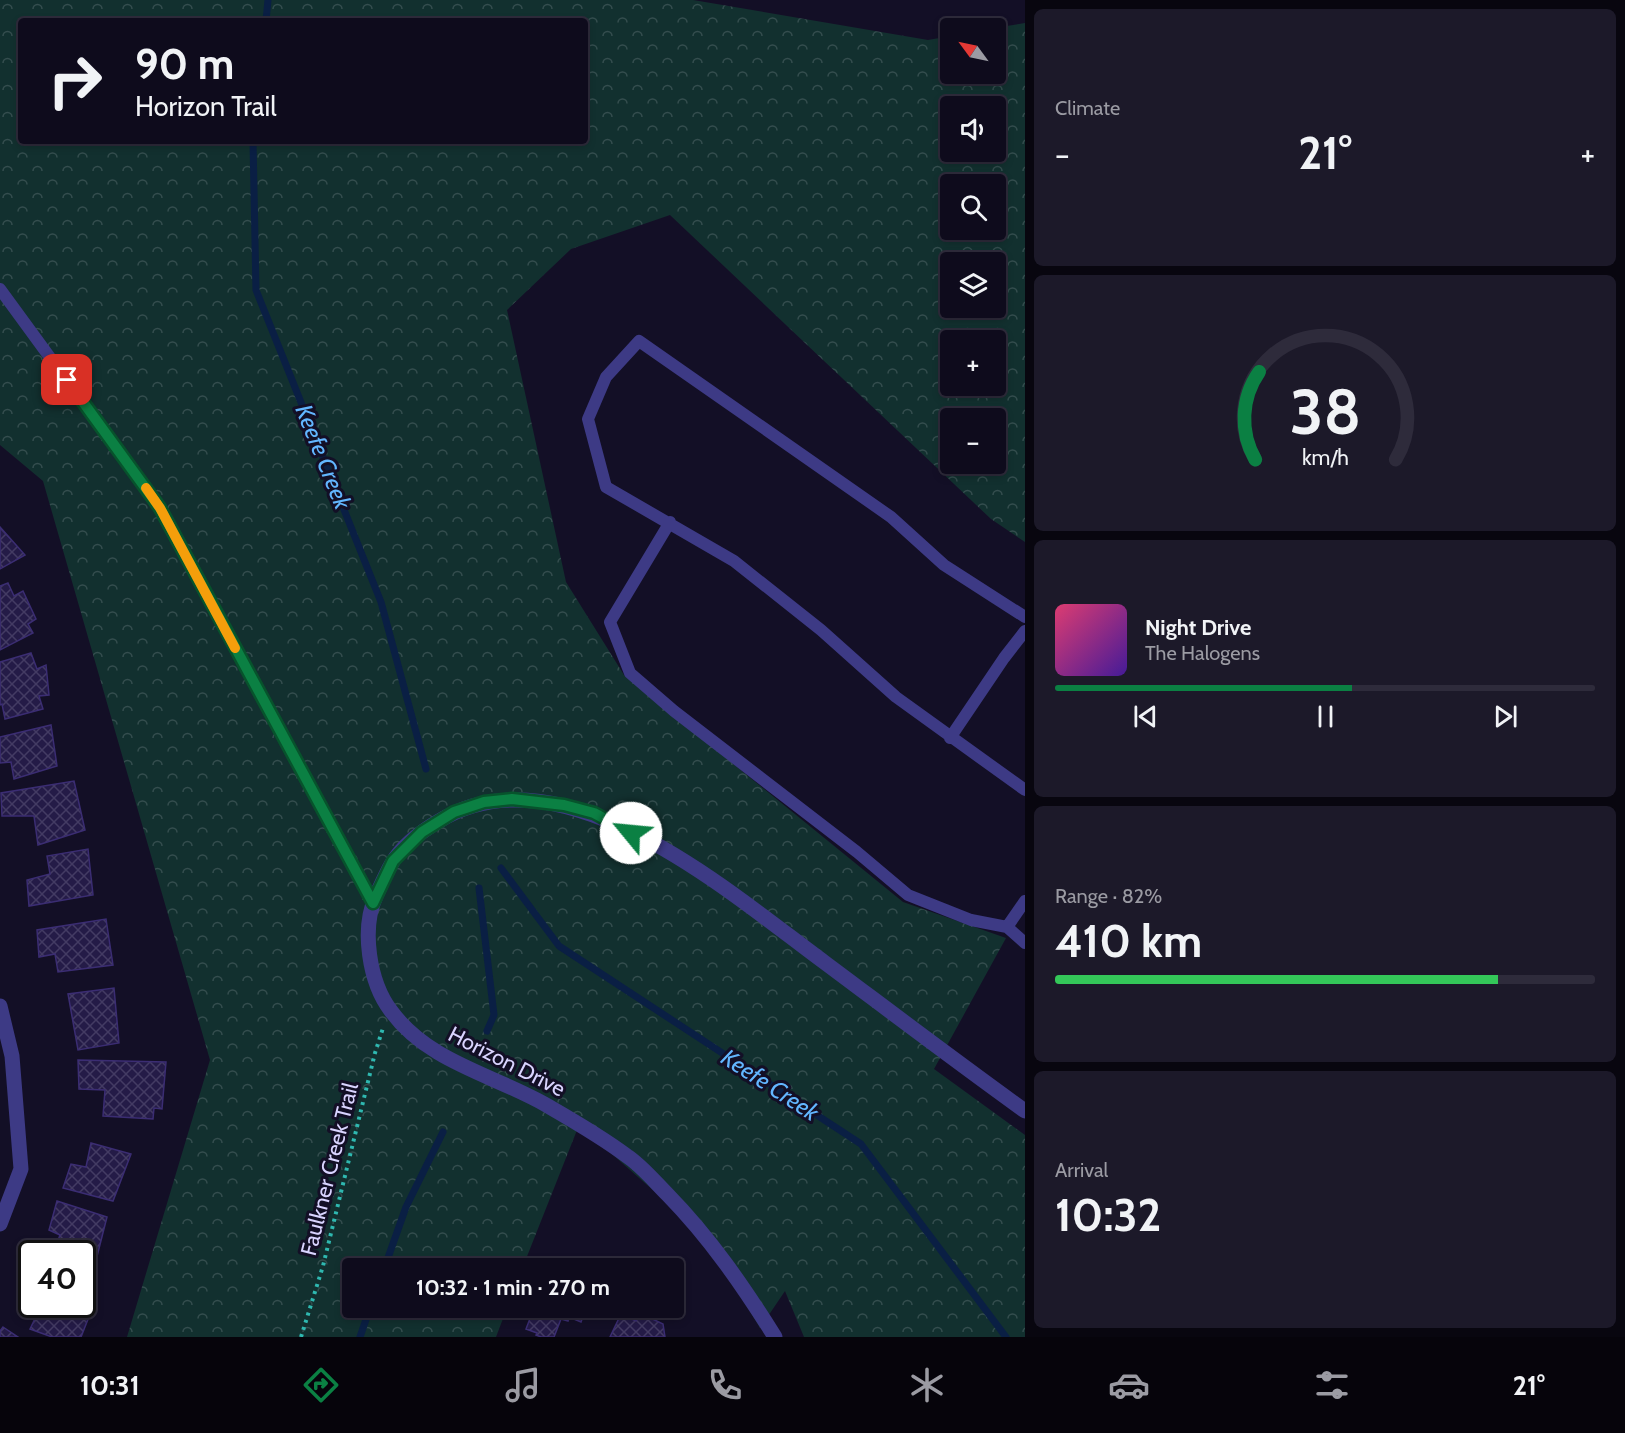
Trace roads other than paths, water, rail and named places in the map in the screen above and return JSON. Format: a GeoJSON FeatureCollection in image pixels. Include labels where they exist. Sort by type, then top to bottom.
{"type":"FeatureCollection","features":[{"type":"Feature","properties":{"kind":"street","name":"Horizon Drive"},"geometry":{"type":"LineString","coordinates":[[775,1337],[743,1286],[697,1226],[629,1157],[544,1104],[459,1066],[411,1033],[389,1010],[376,980],[369,954],[368,927],[373,903],[393,861],[422,832],[454,812],[484,802],[512,799],[564,805],[594,813],[687,862],[1025,1111]]}},
{"type":"Feature","properties":{"kind":"street"},"geometry":{"type":"LineString","coordinates":[[0,1006],[21,1169],[0,1224]]}},
{"type":"Feature","properties":{"kind":"lane"},"geometry":{"type":"LineString","coordinates":[[0,289],[160,508],[373,903]]}},
{"type":"Feature","properties":{"kind":"lane"},"geometry":{"type":"LineString","coordinates":[[1025,617],[944,565],[891,517],[639,341],[606,377],[588,419],[606,487],[734,561],[820,630],[896,698],[1025,790]]}},
{"type":"Feature","properties":{"kind":"lane"},"geometry":{"type":"LineString","coordinates":[[670,522],[610,622],[630,673],[908,895],[971,920],[1007,927],[1025,943]]}},
{"type":"Feature","properties":{"kind":"lane"},"geometry":{"type":"LineString","coordinates":[[950,738],[1025,631]]}},
{"type":"Feature","properties":{"kind":"lane"},"geometry":{"type":"LineString","coordinates":[[1007,927],[1025,902]]}},
{"type":"Feature","properties":{"kind":"waterway","name":"Keefe Creek"},"geometry":{"type":"LineString","coordinates":[[266,18],[268,0]]}},
{"type":"Feature","properties":{"kind":"waterway","name":"Keefe Creek"},"geometry":{"type":"LineString","coordinates":[[253,144],[256,290],[381,602],[426,769]]}},
{"type":"Feature","properties":{"kind":"waterway","name":"Keefe Creek"},"geometry":{"type":"LineString","coordinates":[[501,868],[559,946],[861,1144],[1006,1337]]}},
{"type":"Feature","properties":{"kind":"waterway"},"geometry":{"type":"LineString","coordinates":[[479,888],[494,1015],[487,1031]]}},
{"type":"Feature","properties":{"kind":"waterway"},"geometry":{"type":"LineString","coordinates":[[388,1258],[406,1207],[443,1132]]}},
{"type":"Feature","properties":{"kind":"waterway"},"geometry":{"type":"LineString","coordinates":[[360,1337],[367,1318]]}}]}
